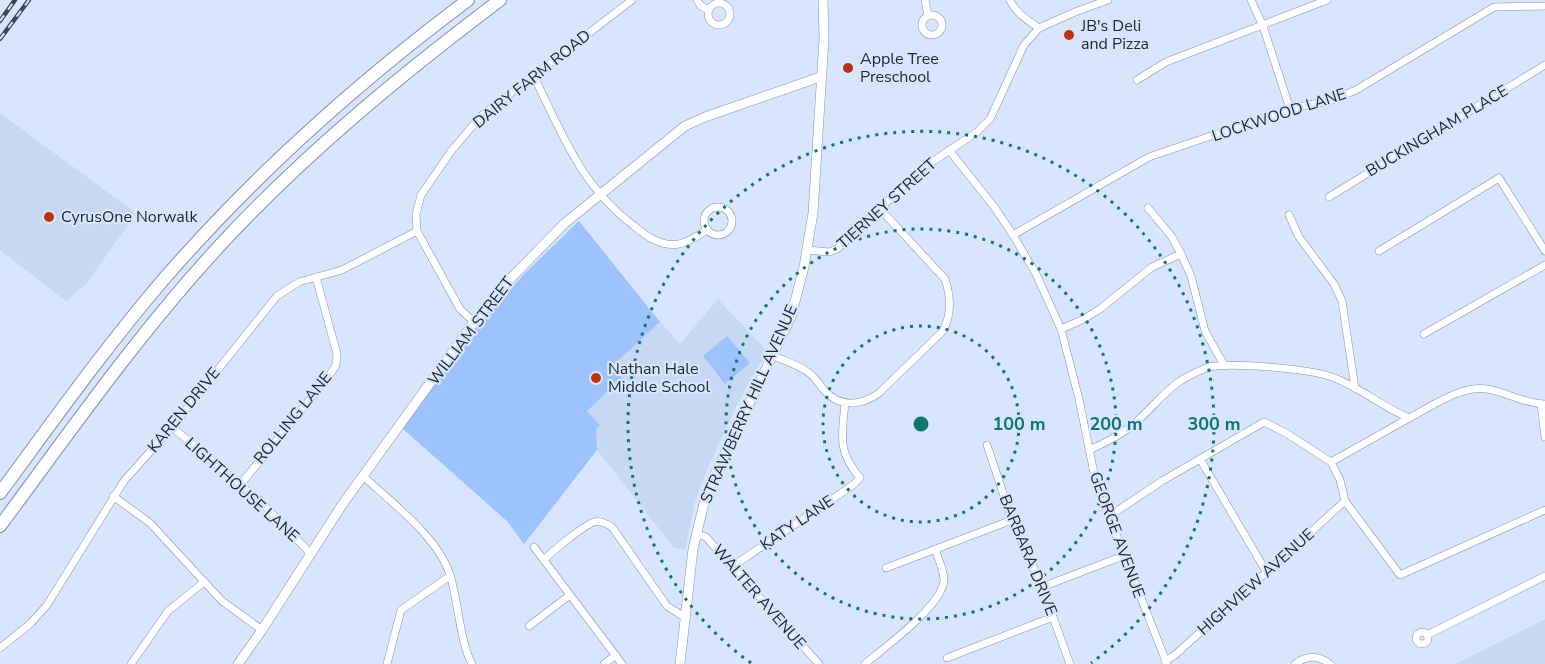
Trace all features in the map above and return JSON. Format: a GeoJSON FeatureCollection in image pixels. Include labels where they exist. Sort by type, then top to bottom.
{"type":"FeatureCollection","features":[{"type":"Feature","properties":{"kind":"highway"},"geometry":{"type":"LineString","coordinates":[[0,493],[117,336],[172,269],[225,212],[275,161],[335,106],[398,53],[468,0]]}},
{"type":"Feature","properties":{"kind":"highway"},"geometry":{"type":"LineString","coordinates":[[0,526],[131,350],[238,226],[288,176],[357,113],[500,0]]}},
{"type":"Feature","properties":{"kind":"street","name":"DAIRY FARM ROAD"},"geometry":{"type":"LineString","coordinates":[[417,231],[416,213],[421,195],[452,150],[481,116],[632,0]]}},
{"type":"Feature","properties":{"kind":"street"},"geometry":{"type":"LineString","coordinates":[[697,0],[701,6],[709,10]]}},
{"type":"Feature","properties":{"kind":"street","name":"STRAWBERRY HILL AVENUE"},"geometry":{"type":"LineString","coordinates":[[680,664],[693,549],[705,500],[715,474],[791,317],[808,250],[813,213],[824,39],[823,0]]}},
{"type":"Feature","properties":{"kind":"street"},"geometry":{"type":"LineString","coordinates":[[925,0],[928,16]]}},
{"type":"Feature","properties":{"kind":"street"},"geometry":{"type":"LineString","coordinates":[[1010,0],[1013,7],[1024,18],[1039,28]]}},
{"type":"Feature","properties":{"kind":"street","name":"TIERNEY STREET"},"geometry":{"type":"LineString","coordinates":[[808,250],[825,252],[837,249],[923,168],[977,132],[990,119],[1024,45],[1039,28],[1108,0]]}},
{"type":"Feature","properties":{"kind":"street"},"geometry":{"type":"LineString","coordinates":[[1251,0],[1263,26],[1290,109]]}},
{"type":"Feature","properties":{"kind":"street"},"geometry":{"type":"LineString","coordinates":[[1137,80],[1166,62],[1328,0]]}},
{"type":"Feature","properties":{"kind":"street","name":"LOCKWOOD LANE"},"geometry":{"type":"LineString","coordinates":[[1013,235],[1149,157],[1290,109],[1332,100],[1356,90],[1494,6],[1545,6]]}},
{"type":"Feature","properties":{"kind":"street","name":"BUCKINGHAM PLACE"},"geometry":{"type":"LineString","coordinates":[[1329,197],[1545,65]]}},
{"type":"Feature","properties":{"kind":"street"},"geometry":{"type":"LineString","coordinates":[[533,75],[567,147],[582,172],[619,214],[652,240],[662,243],[679,244],[707,230]]}},
{"type":"Feature","properties":{"kind":"street","name":"WILLIAM STREET"},"geometry":{"type":"LineString","coordinates":[[238,664],[342,505],[474,322],[535,252],[601,194],[686,126],[705,117],[820,77]]}},
{"type":"Feature","properties":{"kind":"street","name":"GEORGE AVENUE"},"geometry":{"type":"LineString","coordinates":[[949,150],[1013,235],[1036,274],[1061,329],[1077,389],[1096,483],[1166,662]]}},
{"type":"Feature","properties":{"kind":"street"},"geometry":{"type":"LineString","coordinates":[[1379,251],[1499,178],[1545,251]]}},
{"type":"Feature","properties":{"kind":"street"},"geometry":{"type":"LineString","coordinates":[[714,208],[727,211],[732,223],[728,231],[715,235],[707,230],[704,221],[707,213],[714,208]]}},
{"type":"Feature","properties":{"kind":"street"},"geometry":{"type":"LineString","coordinates":[[1148,208],[1172,237],[1181,254],[1191,276],[1204,331],[1224,365]]}},
{"type":"Feature","properties":{"kind":"street"},"geometry":{"type":"LineString","coordinates":[[774,356],[808,372],[827,394],[846,403],[869,400],[943,331],[948,321],[950,299],[945,279],[881,210]]}},
{"type":"Feature","properties":{"kind":"street"},"geometry":{"type":"LineString","coordinates":[[1289,215],[1299,237],[1334,284],[1342,301],[1355,388]]}},
{"type":"Feature","properties":{"kind":"street"},"geometry":{"type":"LineString","coordinates":[[417,231],[460,309],[474,322]]}},
{"type":"Feature","properties":{"kind":"street","name":"KAREN DRIVE"},"geometry":{"type":"LineString","coordinates":[[0,648],[31,624],[47,605],[124,481],[172,427],[277,296],[288,287],[342,270],[417,231]]}},
{"type":"Feature","properties":{"kind":"street"},"geometry":{"type":"LineString","coordinates":[[1061,329],[1100,309],[1152,267],[1181,254]]}},
{"type":"Feature","properties":{"kind":"street"},"geometry":{"type":"LineString","coordinates":[[1424,334],[1545,265]]}},
{"type":"Feature","properties":{"kind":"street","name":"ROLLING LANE"},"geometry":{"type":"LineString","coordinates":[[240,485],[336,365],[337,354],[316,277]]}},
{"type":"Feature","properties":{"kind":"street"},"geometry":{"type":"LineString","coordinates":[[1089,450],[1107,442],[1134,424],[1178,383],[1207,368],[1224,365],[1314,373],[1332,377],[1355,388],[1389,410],[1409,418]]}},
{"type":"Feature","properties":{"kind":"street"},"geometry":{"type":"LineString","coordinates":[[1331,462],[1409,418],[1461,392],[1474,389],[1485,389],[1543,404],[1545,437]]}},
{"type":"Feature","properties":{"kind":"street","name":"KATY LANE"},"geometry":{"type":"LineString","coordinates":[[733,566],[860,478],[849,464],[843,450],[846,403]]}},
{"type":"Feature","properties":{"kind":"street"},"geometry":{"type":"LineString","coordinates":[[1108,517],[1162,481],[1264,422],[1286,433],[1331,462],[1340,480],[1345,501],[1400,575],[1545,510]]}},
{"type":"Feature","properties":{"kind":"street","name":"LIGHTHOUSE LANE"},"geometry":{"type":"LineString","coordinates":[[172,427],[261,502],[312,554]]}},
{"type":"Feature","properties":{"kind":"street","name":"BARBARA DRIVE"},"geometry":{"type":"LineString","coordinates":[[987,445],[1012,520],[1042,587],[1070,664]]}},
{"type":"Feature","properties":{"kind":"street"},"geometry":{"type":"LineString","coordinates":[[1200,459],[1267,573]]}},
{"type":"Feature","properties":{"kind":"street"},"geometry":{"type":"LineString","coordinates":[[363,476],[430,539],[444,561],[450,576],[472,664]]}},
{"type":"Feature","properties":{"kind":"street"},"geometry":{"type":"LineString","coordinates":[[113,496],[150,523],[222,601],[262,630]]}},
{"type":"Feature","properties":{"kind":"street","name":"HIGHVIEW AVENUE"},"geometry":{"type":"LineString","coordinates":[[1166,662],[1345,501]]}},
{"type":"Feature","properties":{"kind":"street"},"geometry":{"type":"LineString","coordinates":[[886,568],[1012,520]]}},
{"type":"Feature","properties":{"kind":"street"},"geometry":{"type":"LineString","coordinates":[[544,560],[551,552],[594,522],[612,526],[667,606],[686,618]]}},
{"type":"Feature","properties":{"kind":"street","name":"WALTER AVENUE"},"geometry":{"type":"LineString","coordinates":[[697,534],[706,537],[819,664]]}},
{"type":"Feature","properties":{"kind":"street"},"geometry":{"type":"LineString","coordinates":[[534,547],[622,664]]}},
{"type":"Feature","properties":{"kind":"street"},"geometry":{"type":"LineString","coordinates":[[865,664],[925,612],[942,591],[944,577],[935,549]]}},
{"type":"Feature","properties":{"kind":"street"},"geometry":{"type":"LineString","coordinates":[[1042,587],[1124,556]]}},
{"type":"Feature","properties":{"kind":"street"},"geometry":{"type":"LineString","coordinates":[[387,664],[400,610],[450,576]]}},
{"type":"Feature","properties":{"kind":"street"},"geometry":{"type":"LineString","coordinates":[[1427,635],[1545,576]]}},
{"type":"Feature","properties":{"kind":"street"},"geometry":{"type":"LineString","coordinates":[[131,664],[168,611],[204,582]]}},
{"type":"Feature","properties":{"kind":"street"},"geometry":{"type":"LineString","coordinates":[[529,626],[570,595]]}},
{"type":"Feature","properties":{"kind":"street"},"geometry":{"type":"LineString","coordinates":[[947,658],[1053,617]]}},
{"type":"Feature","properties":{"kind":"street"},"geometry":{"type":"LineString","coordinates":[[604,664],[616,656]]}},
{"type":"Feature","properties":{"kind":"street"},"geometry":{"type":"LineString","coordinates":[[1295,664],[1308,657],[1319,657],[1330,664]]}},
{"type":"Feature","properties":{"kind":"shaded area"},"geometry":{"type":"Polygon","coordinates":[[[0,113],[133,211],[133,218],[86,284],[66,301],[0,250],[0,113]]]}},
{"type":"Feature","properties":{"kind":"shaded area","name":"Nathan Hale Middle School"},"geometry":{"type":"Polygon","coordinates":[[[579,221],[637,295],[680,344],[718,299],[767,351],[737,405],[709,465],[695,502],[685,550],[674,548],[597,450],[524,544],[507,521],[402,428],[476,329],[525,273],[579,221]]]}},
{"type":"Feature","properties":{"kind":"shaded area","name":"Nathan Hale Middle School"},"geometry":{"type":"Polygon","coordinates":[[[579,221],[660,322],[611,367],[627,383],[617,392],[612,387],[587,411],[600,425],[596,429],[597,450],[524,544],[507,521],[402,428],[476,329],[525,273],[579,221]]]}},
{"type":"Feature","properties":{"kind":"shaded area"},"geometry":{"type":"Polygon","coordinates":[[[727,336],[750,363],[725,384],[703,356],[727,336]]]}},
{"type":"Feature","properties":{"kind":"shaded area"},"geometry":{"type":"Polygon","coordinates":[[[1545,619],[1545,664],[1455,664],[1545,619]]]}},
{"type":"Feature","properties":{"kind":"railway"},"geometry":{"type":"LineString","coordinates":[[0,21],[15,0]]}},
{"type":"Feature","properties":{"kind":"railway"},"geometry":{"type":"LineString","coordinates":[[0,39],[29,0]]}},
{"type":"Feature","properties":{"kind":"place","name":"JB's Deli and Pizza"},"geometry":{"type":"Point","coordinates":[1069,35]}},
{"type":"Feature","properties":{"kind":"place","name":"Apple Tree Preschool"},"geometry":{"type":"Point","coordinates":[848,68]}},
{"type":"Feature","properties":{"kind":"place","name":"CyrusOne Norwalk"},"geometry":{"type":"Point","coordinates":[49,217]}},
{"type":"Feature","properties":{"kind":"place","name":"Nathan Hale Middle School"},"geometry":{"type":"Point","coordinates":[596,378]}}]}
